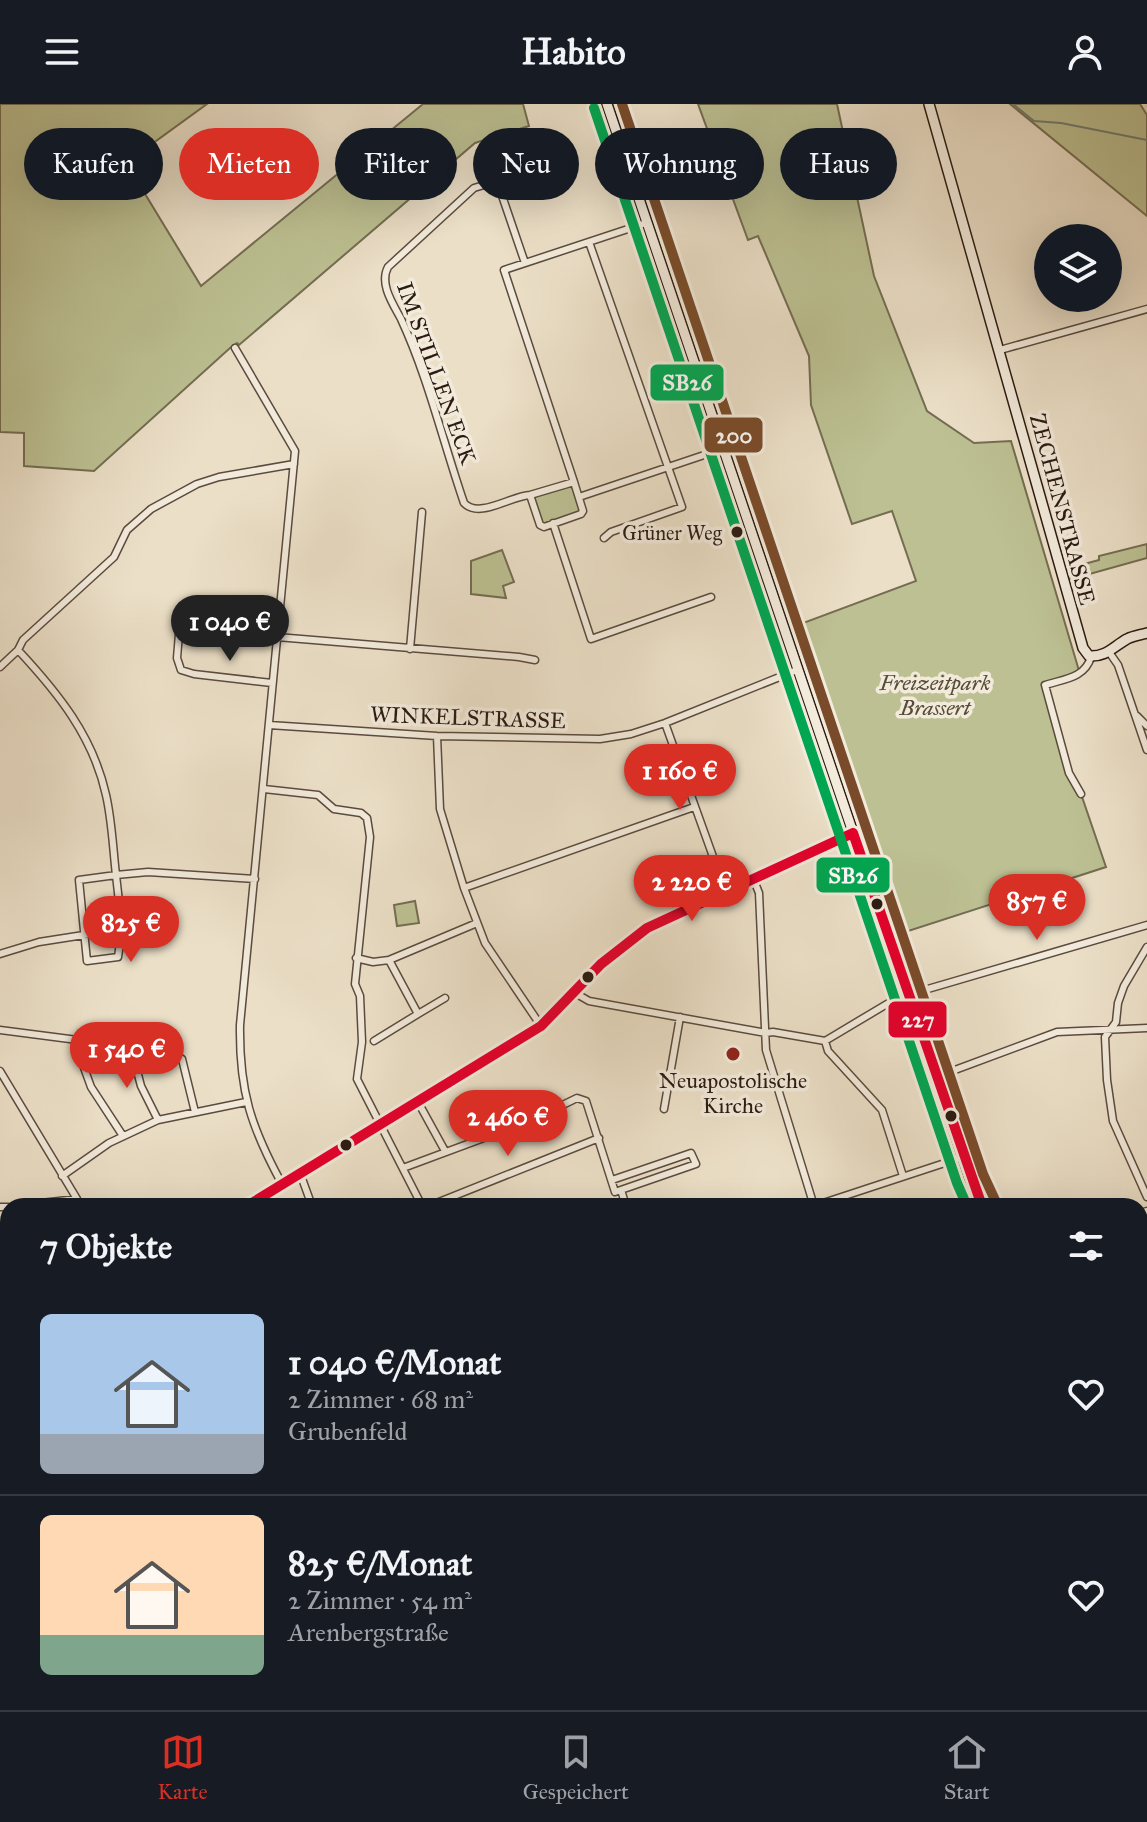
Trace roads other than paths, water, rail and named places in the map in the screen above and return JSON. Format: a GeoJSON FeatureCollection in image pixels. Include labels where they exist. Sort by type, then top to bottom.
{"type":"FeatureCollection","features":[{"type":"Feature","properties":{"kind":"street"},"geometry":{"type":"LineString","coordinates":[[607,104],[907,996],[979,1198]]}},
{"type":"Feature","properties":{"kind":"street","name":"ZECHENSTRASSE"},"geometry":{"type":"LineString","coordinates":[[929,104],[1078,631],[1083,648],[1091,657]]}},
{"type":"Feature","properties":{"kind":"street","name":"IM STILLEN ECK"},"geometry":{"type":"LineString","coordinates":[[525,263],[497,181],[474,188],[388,267],[384,275],[386,287],[406,329],[464,503],[469,509],[478,509],[530,495]]}},
{"type":"Feature","properties":{"kind":"street"},"geometry":{"type":"LineString","coordinates":[[574,482],[530,495],[540,525],[583,511],[579,497],[504,270],[646,223]]}},
{"type":"Feature","properties":{"kind":"street"},"geometry":{"type":"LineString","coordinates":[[589,242],[682,507],[611,532],[604,538]]}},
{"type":"Feature","properties":{"kind":"street"},"geometry":{"type":"LineString","coordinates":[[1000,350],[1147,309]]}},
{"type":"Feature","properties":{"kind":"street"},"geometry":{"type":"LineString","coordinates":[[235,348],[295,451],[264,789],[249,913],[239,1062],[246,1102],[259,1142],[282,1184]]}},
{"type":"Feature","properties":{"kind":"street"},"geometry":{"type":"LineString","coordinates":[[579,497],[722,449]]}},
{"type":"Feature","properties":{"kind":"street"},"geometry":{"type":"LineString","coordinates":[[0,667],[18,650],[23,640],[114,557],[127,530],[151,509],[197,484],[219,477],[294,464]]}},
{"type":"Feature","properties":{"kind":"street"},"geometry":{"type":"LineString","coordinates":[[410,649],[422,512]]}},
{"type":"Feature","properties":{"kind":"street"},"geometry":{"type":"LineString","coordinates":[[553,523],[591,639],[711,597]]}},
{"type":"Feature","properties":{"kind":"street"},"geometry":{"type":"LineString","coordinates":[[180,622],[177,658],[181,670],[272,683]]}},
{"type":"Feature","properties":{"kind":"street"},"geometry":{"type":"LineString","coordinates":[[1081,794],[1069,773],[1045,685],[1080,674],[1091,657],[1109,652],[1128,639],[1147,633]]}},
{"type":"Feature","properties":{"kind":"street"},"geometry":{"type":"LineString","coordinates":[[277,637],[535,660]]}},
{"type":"Feature","properties":{"kind":"street"},"geometry":{"type":"LineString","coordinates":[[519,646],[519,657]]}},
{"type":"Feature","properties":{"kind":"street"},"geometry":{"type":"LineString","coordinates":[[18,650],[55,690],[91,749],[107,799],[116,875],[122,929],[118,957],[87,961],[79,880],[116,875],[148,872],[255,879]]}},
{"type":"Feature","properties":{"kind":"street"},"geometry":{"type":"LineString","coordinates":[[1109,652],[1118,665],[1147,750]]}},
{"type":"Feature","properties":{"kind":"street","name":"WINKELSTRASSE"},"geometry":{"type":"LineString","coordinates":[[269,725],[437,736],[600,739],[631,734],[665,723],[797,670]]}},
{"type":"Feature","properties":{"kind":"street"},"geometry":{"type":"LineString","coordinates":[[1132,710],[1147,726]]}},
{"type":"Feature","properties":{"kind":"street"},"geometry":{"type":"LineString","coordinates":[[665,723],[725,890]]}},
{"type":"Feature","properties":{"kind":"street"},"geometry":{"type":"LineString","coordinates":[[437,736],[440,809],[464,888],[485,943],[541,1026]]}},
{"type":"Feature","properties":{"kind":"street"},"geometry":{"type":"LineString","coordinates":[[264,789],[321,797],[334,809],[361,813],[367,818],[370,837],[355,984],[360,996],[362,1042],[357,1079],[418,1198]]}},
{"type":"Feature","properties":{"kind":"street"},"geometry":{"type":"LineString","coordinates":[[464,888],[694,807]]}},
{"type":"Feature","properties":{"kind":"street"},"geometry":{"type":"LineString","coordinates":[[260,1198],[541,1026],[601,964],[647,928],[853,833]]}},
{"type":"Feature","properties":{"kind":"street"},"geometry":{"type":"LineString","coordinates":[[753,878],[759,893],[768,1056],[812,1198]]}},
{"type":"Feature","properties":{"kind":"street"},"geometry":{"type":"LineString","coordinates":[[356,958],[373,962],[389,960],[477,923]]}},
{"type":"Feature","properties":{"kind":"street"},"geometry":{"type":"LineString","coordinates":[[575,993],[589,1001],[825,1041],[897,998],[1147,925]]}},
{"type":"Feature","properties":{"kind":"street"},"geometry":{"type":"LineString","coordinates":[[0,954],[39,942],[122,929]]}},
{"type":"Feature","properties":{"kind":"street"},"geometry":{"type":"LineString","coordinates":[[1147,947],[1124,986],[1116,1022],[1105,1037],[1113,1121],[1147,1197]]}},
{"type":"Feature","properties":{"kind":"street"},"geometry":{"type":"LineString","coordinates":[[389,960],[418,1014]]}},
{"type":"Feature","properties":{"kind":"street"},"geometry":{"type":"LineString","coordinates":[[374,1041],[445,998]]}},
{"type":"Feature","properties":{"kind":"street"},"geometry":{"type":"LineString","coordinates":[[664,1109],[680,1017]]}},
{"type":"Feature","properties":{"kind":"street"},"geometry":{"type":"LineString","coordinates":[[936,1077],[1057,1032],[1147,1028]]}},
{"type":"Feature","properties":{"kind":"street"},"geometry":{"type":"LineString","coordinates":[[0,1030],[170,1052],[182,1059],[195,1112]]}},
{"type":"Feature","properties":{"kind":"street"},"geometry":{"type":"LineString","coordinates":[[74,1040],[91,1087],[123,1136]]}},
{"type":"Feature","properties":{"kind":"street"},"geometry":{"type":"LineString","coordinates":[[825,1041],[828,1051],[882,1110],[903,1176]]}},
{"type":"Feature","properties":{"kind":"street"},"geometry":{"type":"LineString","coordinates":[[131,1048],[141,1086],[158,1120]]}},
{"type":"Feature","properties":{"kind":"street"},"geometry":{"type":"LineString","coordinates":[[0,1071],[76,1198]]}},
{"type":"Feature","properties":{"kind":"street"},"geometry":{"type":"LineString","coordinates":[[403,1168],[532,1120],[574,1099],[586,1101],[612,1180],[622,1198]]}},
{"type":"Feature","properties":{"kind":"street"},"geometry":{"type":"LineString","coordinates":[[62,1176],[123,1136],[158,1120],[246,1102]]}},
{"type":"Feature","properties":{"kind":"street"},"geometry":{"type":"LineString","coordinates":[[418,1102],[445,1151]]}},
{"type":"Feature","properties":{"kind":"street"},"geometry":{"type":"LineString","coordinates":[[449,1198],[599,1138]]}},
{"type":"Feature","properties":{"kind":"street"},"geometry":{"type":"LineString","coordinates":[[612,1180],[691,1153],[696,1164],[618,1191]]}},
{"type":"Feature","properties":{"kind":"street"},"geometry":{"type":"LineString","coordinates":[[838,1198],[963,1157]]}},
{"type":"Feature","properties":{"kind":"street"},"geometry":{"type":"LineString","coordinates":[[300,1173],[309,1198]]}},
{"type":"Feature","properties":{"kind":"waterway"},"geometry":{"type":"LineString","coordinates":[[1013,104],[1034,121],[1061,123],[1147,140]]}},
{"type":"Feature","properties":{"kind":"place","name":"Grüner Weg"},"geometry":{"type":"Point","coordinates":[737,532]}},
{"type":"Feature","properties":{"kind":"place","name":"Neuapostolische Kirche"},"geometry":{"type":"Point","coordinates":[733,1054]}},
{"type":"Feature","properties":{"kind":"park label","name":"Freizeitpark Brassert"},"geometry":{"type":"Point","coordinates":[935,694]}}]}
